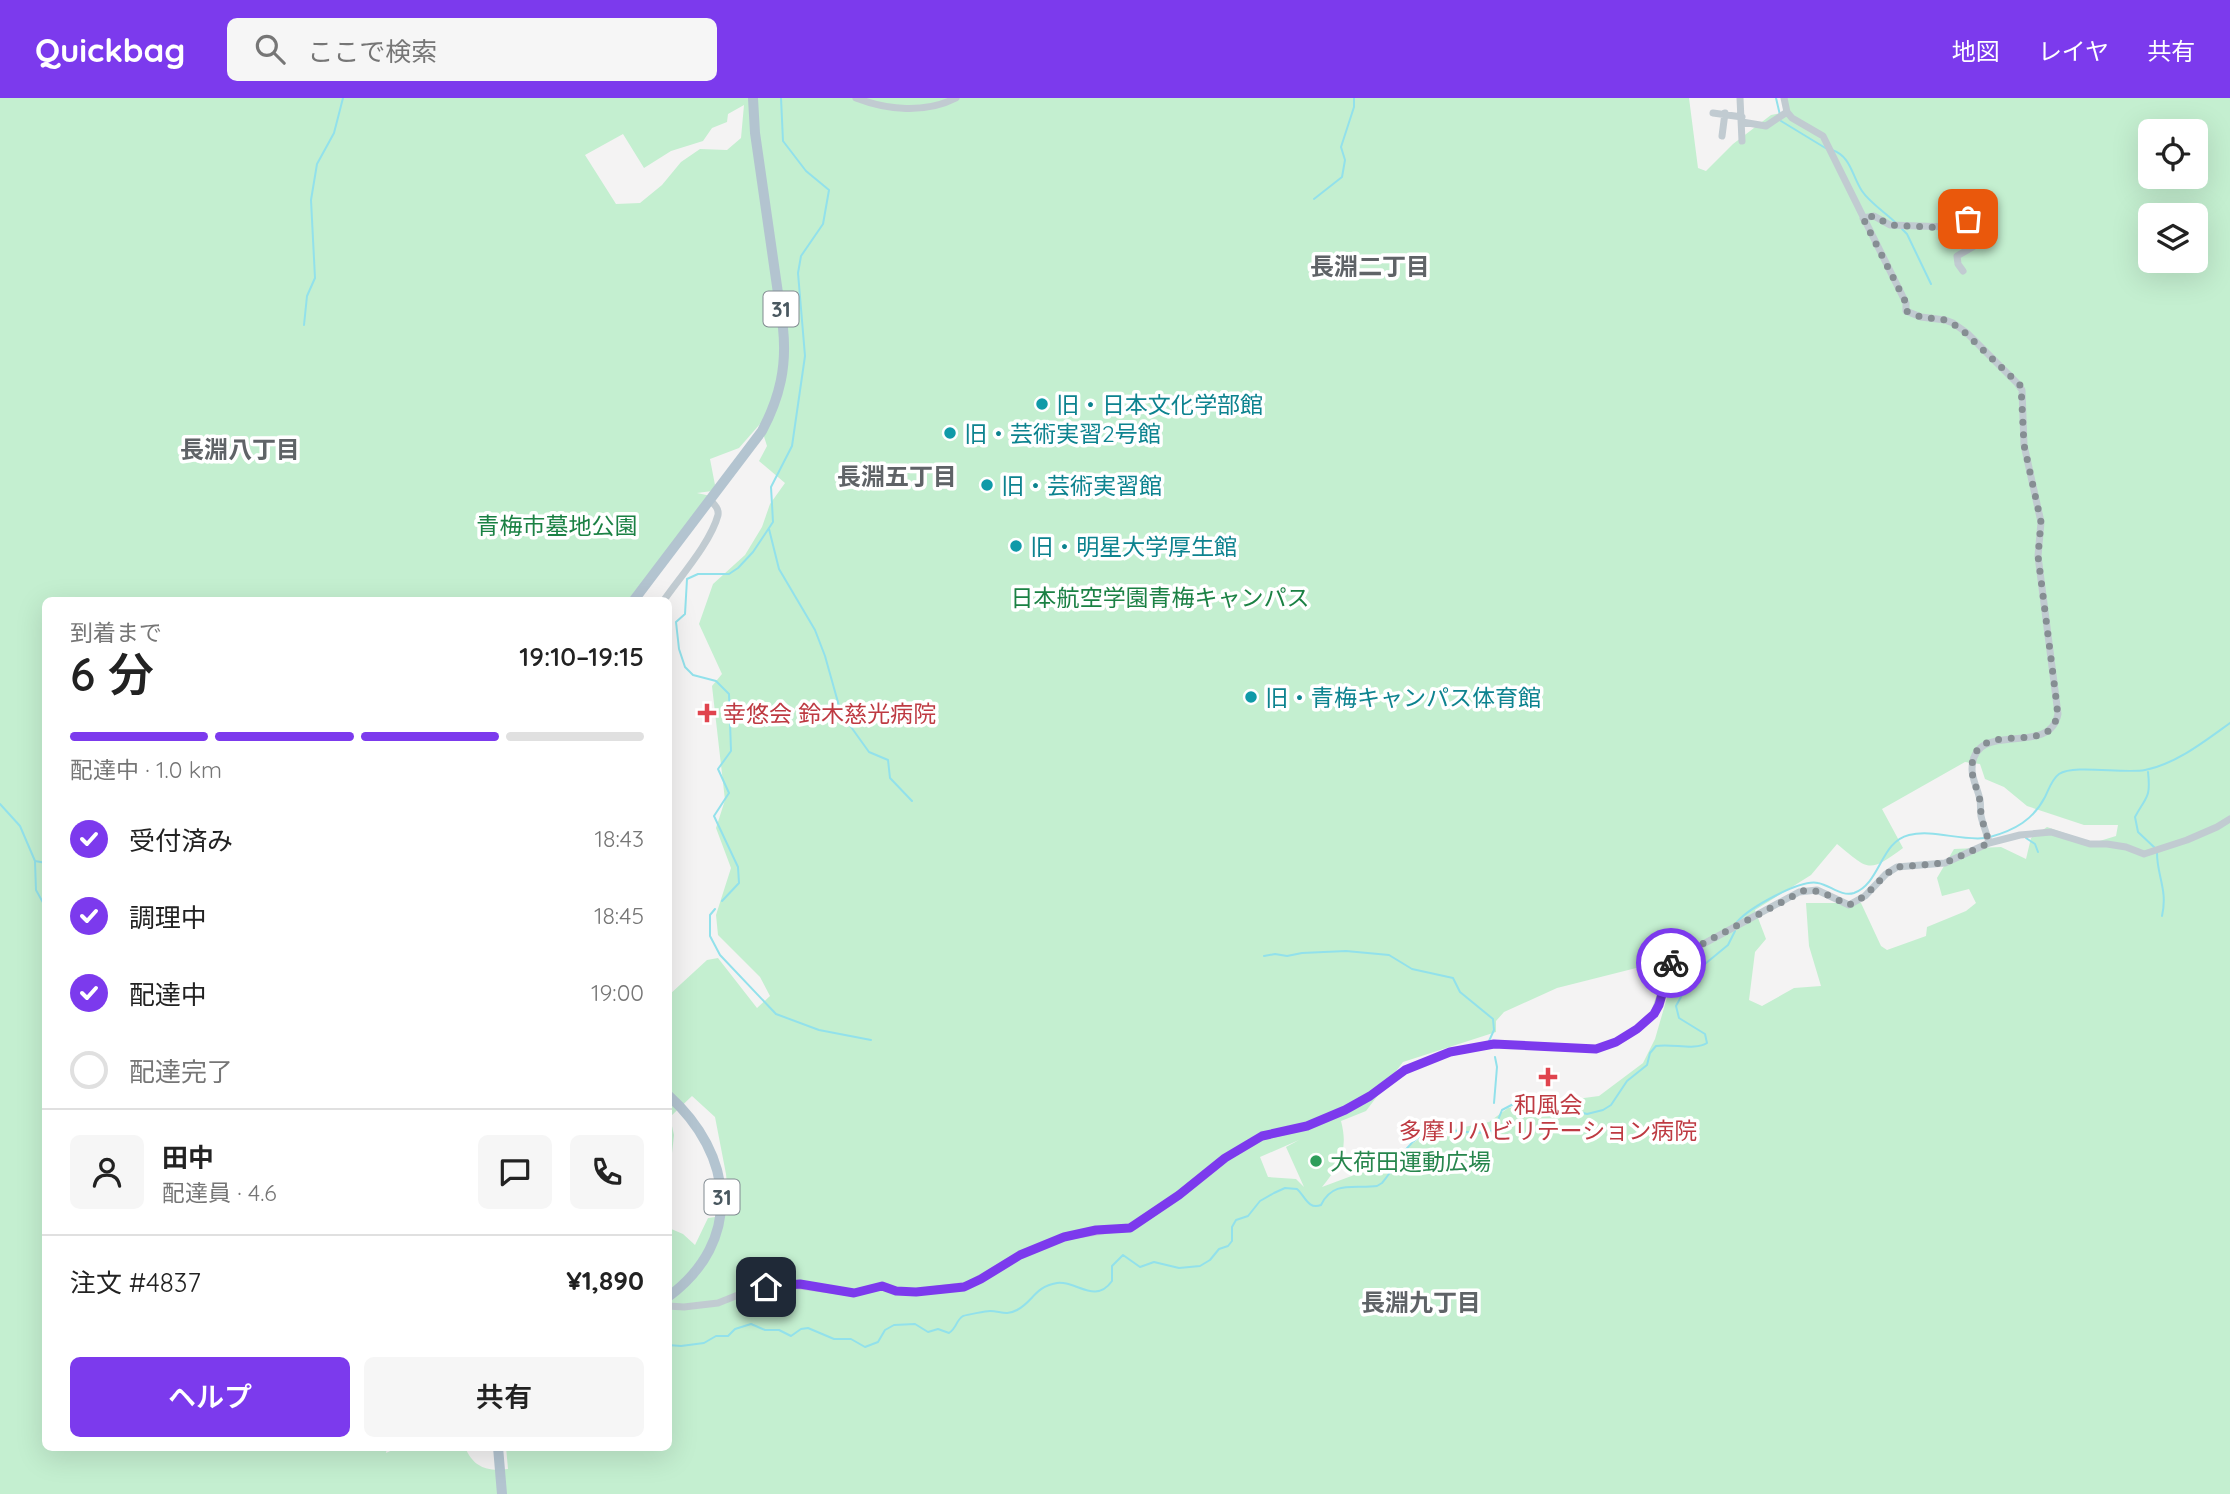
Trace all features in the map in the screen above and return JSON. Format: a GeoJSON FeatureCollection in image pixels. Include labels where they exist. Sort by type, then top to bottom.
{"type":"FeatureCollection","features":[{"type":"Feature","properties":{"kind":"main road","name":"31"},"geometry":{"type":"LineString","coordinates":[[636,597],[762,431],[774,409],[784,369],[783,328],[755,132],[753,98]]}},
{"type":"Feature","properties":{"kind":"main road","name":"31"},"geometry":{"type":"LineString","coordinates":[[672,1099],[694,1121],[704,1137],[718,1171],[722,1197],[720,1220],[707,1256],[693,1276],[672,1294]]}},
{"type":"Feature","properties":{"kind":"main road"},"geometry":{"type":"LineString","coordinates":[[498,1451],[502,1494]]}},
{"type":"Feature","properties":{"kind":"street"},"geometry":{"type":"LineString","coordinates":[[856,98],[904,109],[926,107],[956,98]]}},
{"type":"Feature","properties":{"kind":"street"},"geometry":{"type":"LineString","coordinates":[[1740,98],[1742,141]]}},
{"type":"Feature","properties":{"kind":"street"},"geometry":{"type":"LineString","coordinates":[[1784,98],[1787,112],[1798,122],[1823,136],[1906,303],[1906,311],[1921,317],[1945,320],[1960,328],[2022,390],[2023,438],[2041,522],[2038,556],[2058,714],[2054,726],[2044,733],[1994,740],[1975,753],[1973,778],[1989,842]]}},
{"type":"Feature","properties":{"kind":"street"},"geometry":{"type":"LineString","coordinates":[[1713,113],[1725,113],[1766,126],[1787,112]]}},
{"type":"Feature","properties":{"kind":"street"},"geometry":{"type":"LineString","coordinates":[[1722,136],[1725,113]]}},
{"type":"Feature","properties":{"kind":"street"},"geometry":{"type":"LineString","coordinates":[[1863,218],[1874,216],[1890,225],[1948,228],[1957,227],[1968,219],[1974,220],[1982,234],[1976,245],[1957,257],[1963,271]]}},
{"type":"Feature","properties":{"kind":"street"},"geometry":{"type":"LineString","coordinates":[[666,597],[706,540],[718,515],[711,501]]}},
{"type":"Feature","properties":{"kind":"street"},"geometry":{"type":"LineString","coordinates":[[672,1306],[718,1303],[753,1289],[800,1284],[854,1293],[882,1286],[896,1291],[916,1292],[968,1285],[1020,1255],[1064,1237],[1135,1226],[1225,1158],[1262,1136],[1307,1126],[1345,1110],[1370,1096],[1405,1070],[1450,1052],[1494,1044],[1596,1049],[1616,1042],[1654,1014],[1672,961],[1805,890],[1821,892],[1849,905],[1865,896],[1886,874],[1897,867],[1945,863],[1989,842],[2023,834],[2051,832],[2084,843],[2118,845],[2144,854],[2187,841],[2230,818]]}},
{"type":"Feature","properties":{"kind":"green space"},"geometry":{"type":"Polygon","coordinates":[[[0,98],[1689,98],[1698,168],[1706,171],[1733,144],[1771,115],[1787,112],[1785,98],[2230,98],[2230,1494],[0,1494],[0,98]],[[744,105],[728,114],[727,122],[712,128],[703,141],[671,151],[644,168],[623,134],[585,155],[616,204],[640,203],[662,185],[681,162],[700,149],[727,150],[741,138],[744,105]],[[1965,762],[1882,809],[1903,848],[1882,862],[1869,866],[1837,844],[1811,875],[1755,910],[1766,939],[1755,952],[1749,1000],[1762,1006],[1794,988],[1821,986],[1809,946],[1806,903],[1861,903],[1881,946],[1887,950],[1926,936],[1927,927],[1966,911],[1976,903],[1969,889],[1942,896],[1937,878],[1954,849],[2001,847],[2026,859],[2031,838],[2047,827],[2093,843],[2116,836],[2118,825],[2084,825],[2027,806],[2004,787],[1985,779],[1980,764],[1965,762]],[[1660,962],[1557,988],[1504,1012],[1496,1021],[1496,1032],[1403,1062],[1366,1111],[1341,1121],[1344,1141],[1341,1157],[1322,1187],[1381,1165],[1425,1135],[1489,1122],[1508,1108],[1599,1096],[1643,1063],[1655,1039],[1677,963],[1660,962]],[[1299,1140],[1260,1157],[1268,1177],[1296,1179],[1304,1187],[1286,1147],[1299,1140]]]}},
{"type":"Feature","properties":{"kind":"waterway"},"geometry":{"type":"LineString","coordinates":[[304,325],[307,296],[315,278],[311,200],[317,164],[334,133],[343,98]]}},
{"type":"Feature","properties":{"kind":"waterway"},"geometry":{"type":"LineString","coordinates":[[722,901],[739,883],[738,867],[714,816],[729,793],[718,769],[731,751],[729,694],[716,681],[693,675],[685,667],[679,649],[676,622],[685,614],[687,579],[698,574],[729,574],[753,552],[773,522],[771,487],[792,446],[805,356],[798,273],[801,256],[823,224],[829,190],[806,171],[783,141],[781,98]]}},
{"type":"Feature","properties":{"kind":"waterway"},"geometry":{"type":"LineString","coordinates":[[1314,199],[1342,177],[1345,160],[1341,147],[1354,107],[1354,98]]}},
{"type":"Feature","properties":{"kind":"waterway"},"geometry":{"type":"LineString","coordinates":[[1776,98],[1780,115]]}},
{"type":"Feature","properties":{"kind":"waterway"},"geometry":{"type":"LineString","coordinates":[[1781,121],[1827,149]]}},
{"type":"Feature","properties":{"kind":"waterway"},"geometry":{"type":"LineString","coordinates":[[1832,150],[1847,162],[1865,195],[1896,223]]}},
{"type":"Feature","properties":{"kind":"waterway"},"geometry":{"type":"LineString","coordinates":[[1902,229],[1931,284]]}},
{"type":"Feature","properties":{"kind":"waterway"},"geometry":{"type":"LineString","coordinates":[[769,529],[779,569],[815,630],[841,713],[869,752],[888,760],[890,778],[912,801]]}},
{"type":"Feature","properties":{"kind":"waterway"},"geometry":{"type":"LineString","coordinates":[[1990,837],[2029,818],[2059,774],[2087,769],[2136,771],[2157,767],[2190,751],[2230,723]]}},
{"type":"Feature","properties":{"kind":"waterway"},"geometry":{"type":"LineString","coordinates":[[2148,772],[2148,793],[2135,817],[2138,832],[2155,848]]}},
{"type":"Feature","properties":{"kind":"waterway"},"geometry":{"type":"LineString","coordinates":[[0,804],[20,826],[35,861],[42,862]]}},
{"type":"Feature","properties":{"kind":"waterway"},"geometry":{"type":"LineString","coordinates":[[1737,922],[1763,902],[1799,885],[1818,883],[1840,892],[1854,893],[1870,881],[1892,846],[1909,835],[1927,833],[1985,838]]}},
{"type":"Feature","properties":{"kind":"waterway"},"geometry":{"type":"LineString","coordinates":[[2026,838],[2035,844],[2038,852]]}},
{"type":"Feature","properties":{"kind":"waterway"},"geometry":{"type":"LineString","coordinates":[[2157,853],[2164,898],[2162,916]]}},
{"type":"Feature","properties":{"kind":"waterway"},"geometry":{"type":"LineString","coordinates":[[35,862],[36,890],[42,901]]}},
{"type":"Feature","properties":{"kind":"waterway"},"geometry":{"type":"LineString","coordinates":[[715,909],[710,915],[710,936],[720,955],[776,1014],[819,1030],[871,1040]]}},
{"type":"Feature","properties":{"kind":"waterway"},"geometry":{"type":"LineString","coordinates":[[672,1345],[704,1343],[716,1336],[728,1336],[735,1329],[751,1324],[765,1330],[779,1330],[791,1336],[808,1328],[834,1339],[851,1339],[865,1347],[878,1342],[885,1330],[894,1325],[915,1324],[928,1332],[938,1329],[949,1333],[963,1316],[988,1311],[1013,1312],[1049,1285],[1064,1283],[1092,1291],[1106,1288],[1112,1281],[1112,1266],[1123,1255],[1140,1267],[1154,1262],[1179,1268],[1200,1266],[1232,1241],[1232,1227],[1236,1220],[1248,1216],[1260,1201],[1274,1193],[1285,1188],[1297,1189],[1310,1204],[1317,1206],[1338,1189],[1377,1186],[1418,1138],[1440,1131],[1489,1132],[1494,1130],[1502,1110],[1519,1101],[1547,1111],[1558,1106],[1587,1114],[1603,1110],[1611,1105],[1627,1081],[1647,1065],[1650,1053],[1656,1046],[1696,1046],[1707,1043],[1705,1034],[1679,1018],[1676,1006],[1694,973],[1728,945],[1735,931]]}},
{"type":"Feature","properties":{"kind":"waterway"},"geometry":{"type":"LineString","coordinates":[[1264,956],[1346,951],[1389,955],[1412,969],[1453,978],[1460,992],[1493,1019],[1494,1030],[1489,1041]]}},
{"type":"Feature","properties":{"kind":"waterway"},"geometry":{"type":"LineString","coordinates":[[1494,1103],[1497,1067],[1495,1057]]}},
{"type":"Feature","properties":{"kind":"way so far"},"geometry":{"type":"LineString","coordinates":[[1671,963],[1679,956],[1740,926],[1799,892],[1817,890],[1849,905],[1865,896],[1889,871],[1897,867],[1945,863],[1989,843],[1973,778],[1975,753],[1994,740],[2044,733],[2056,722],[2058,714],[2038,556],[2041,522],[2024,445],[2021,386],[1967,333],[1950,321],[1921,317],[1906,311],[1906,303],[1863,218],[1874,216],[1890,225],[1948,228],[1957,227],[1968,219]]}},
{"type":"Feature","properties":{"kind":"place","name":"旧・日本文化学部館"},"geometry":{"type":"Point","coordinates":[1042,404]}},
{"type":"Feature","properties":{"kind":"place","name":"旧・芸術実習2号館"},"geometry":{"type":"Point","coordinates":[950,433]}},
{"type":"Feature","properties":{"kind":"place","name":"旧・芸術実習館"},"geometry":{"type":"Point","coordinates":[987,485]}},
{"type":"Feature","properties":{"kind":"place","name":"旧・明星大学厚生館"},"geometry":{"type":"Point","coordinates":[1016,546]}},
{"type":"Feature","properties":{"kind":"place","name":"旧・青梅キャンパス体育館"},"geometry":{"type":"Point","coordinates":[1251,697]}},
{"type":"Feature","properties":{"kind":"place","name":"幸悠会 鈴木慈光病院"},"geometry":{"type":"Point","coordinates":[707,713]}},
{"type":"Feature","properties":{"kind":"place","name":"和風会 多摩リハビリテーション病院"},"geometry":{"type":"Point","coordinates":[1548,1077]}},
{"type":"Feature","properties":{"kind":"place","name":"大荷田運動広場"},"geometry":{"type":"Point","coordinates":[1316,1161]}},
{"type":"Feature","properties":{"kind":"district","name":"長淵二丁目"},"geometry":{"type":"Point","coordinates":[1370,266]}},
{"type":"Feature","properties":{"kind":"district","name":"長淵八丁目"},"geometry":{"type":"Point","coordinates":[240,449]}},
{"type":"Feature","properties":{"kind":"district","name":"長淵五丁目"},"geometry":{"type":"Point","coordinates":[897,476]}},
{"type":"Feature","properties":{"kind":"district","name":"長淵九丁目"},"geometry":{"type":"Point","coordinates":[1421,1302]}},
{"type":"Feature","properties":{"kind":"route"},"geometry":{"type":"LineString","coordinates":[[766,1287],[800,1284],[854,1293],[882,1286],[896,1291],[916,1292],[964,1287],[1020,1255],[1064,1237],[1096,1230],[1130,1228],[1179,1195],[1225,1158],[1262,1136],[1307,1126],[1345,1110],[1370,1096],[1405,1070],[1450,1052],[1494,1044],[1596,1049],[1616,1042],[1647,1022],[1654,1014],[1663,994],[1671,963]]}},
{"type":"Feature","properties":{"kind":"park label","name":"青梅市墓地公園"},"geometry":{"type":"Point","coordinates":[557,525]}},
{"type":"Feature","properties":{"kind":"park label","name":"日本航空学園青梅キャンパス"},"geometry":{"type":"Point","coordinates":[1160,597]}}]}
